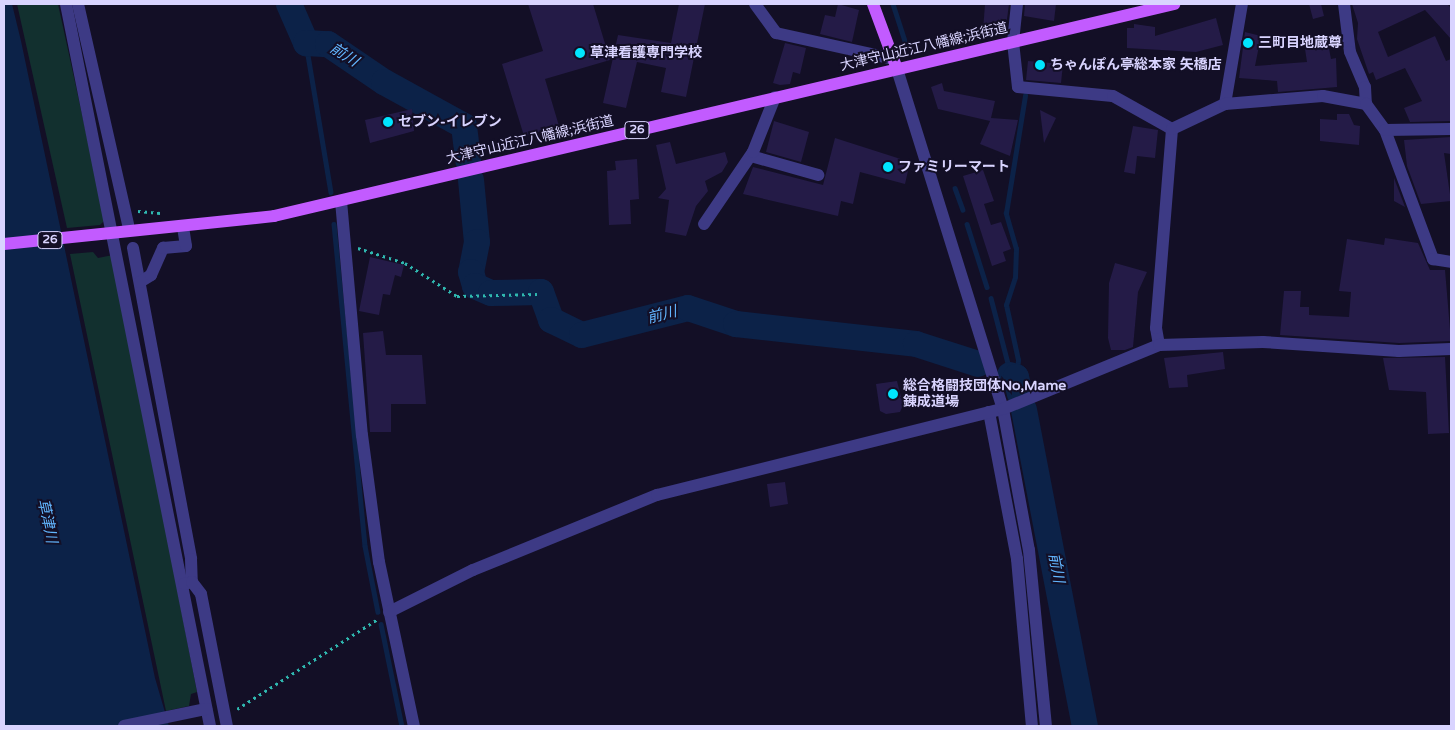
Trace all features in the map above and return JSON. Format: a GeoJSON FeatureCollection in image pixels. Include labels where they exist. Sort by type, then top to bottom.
{"type":"FeatureCollection","features":[{"type":"Feature","properties":{"kind":"main road"},"geometry":{"type":"LineString","coordinates":[[873,4],[895,64]]}},
{"type":"Feature","properties":{"kind":"main road","name":"大津守山近江八幡線;浜街道"},"geometry":{"type":"LineString","coordinates":[[4,244],[183,228],[340,201],[775,98],[895,64],[1013,42],[1174,4]]}},
{"type":"Feature","properties":{"kind":"street"},"geometry":{"type":"LineString","coordinates":[[71,4],[128,224]]}},
{"type":"Feature","properties":{"kind":"street"},"geometry":{"type":"LineString","coordinates":[[71,4],[115,235],[188,583],[201,594],[226,721]]}},
{"type":"Feature","properties":{"kind":"street"},"geometry":{"type":"LineString","coordinates":[[755,4],[776,33],[895,64],[991,360],[998,389],[1008,407],[1028,550],[1046,726]]}},
{"type":"Feature","properties":{"kind":"street"},"geometry":{"type":"LineString","coordinates":[[1017,4],[1013,42],[1018,87],[1113,96],[1172,129]]}},
{"type":"Feature","properties":{"kind":"street"},"geometry":{"type":"LineString","coordinates":[[1224,104],[1242,4]]}},
{"type":"Feature","properties":{"kind":"street"},"geometry":{"type":"LineString","coordinates":[[1344,4],[1350,52],[1365,87],[1366,104],[1385,130],[1433,259],[1451,262]]}},
{"type":"Feature","properties":{"kind":"street"},"geometry":{"type":"LineString","coordinates":[[1172,129],[1224,104],[1323,96],[1366,104]]}},
{"type":"Feature","properties":{"kind":"street"},"geometry":{"type":"LineString","coordinates":[[704,224],[751,156],[775,98]]}},
{"type":"Feature","properties":{"kind":"street"},"geometry":{"type":"LineString","coordinates":[[1159,345],[1156,328],[1172,129]]}},
{"type":"Feature","properties":{"kind":"street"},"geometry":{"type":"LineString","coordinates":[[1385,130],[1451,129]]}},
{"type":"Feature","properties":{"kind":"street"},"geometry":{"type":"LineString","coordinates":[[751,156],[818,175]]}},
{"type":"Feature","properties":{"kind":"street"},"geometry":{"type":"LineString","coordinates":[[340,201],[362,435],[390,612],[414,726]]}},
{"type":"Feature","properties":{"kind":"street"},"geometry":{"type":"LineString","coordinates":[[140,282],[151,275],[163,248],[186,246],[183,228]]}},
{"type":"Feature","properties":{"kind":"street"},"geometry":{"type":"LineString","coordinates":[[133,248],[140,282],[210,726]]}},
{"type":"Feature","properties":{"kind":"street"},"geometry":{"type":"LineString","coordinates":[[390,612],[473,570],[657,494],[1008,407],[1032,399],[1159,345],[1263,342],[1399,351],[1451,349]]}},
{"type":"Feature","properties":{"kind":"street"},"geometry":{"type":"LineString","coordinates":[[989,412],[1017,559],[1032,726]]}},
{"type":"Feature","properties":{"kind":"street"},"geometry":{"type":"LineString","coordinates":[[124,726],[206,709]]}},
{"type":"Feature","properties":{"kind":"path"},"geometry":{"type":"LineString","coordinates":[[344,244],[405,263],[457,296],[537,294]]}},
{"type":"Feature","properties":{"kind":"path"},"geometry":{"type":"LineString","coordinates":[[226,721],[390,612]]}},
{"type":"Feature","properties":{"kind":"green space"},"geometry":{"type":"Polygon","coordinates":[[[17,4],[58,4],[105,220],[100,225],[67,228],[17,4]]]}},
{"type":"Feature","properties":{"kind":"green space"},"geometry":{"type":"Polygon","coordinates":[[[93,252],[98,258],[113,255],[197,692],[191,694],[189,706],[166,711],[70,254],[93,252]]]}},
{"type":"Feature","properties":{"kind":"water","name":"草津川"},"geometry":{"type":"Polygon","coordinates":[[[4,4],[12,4],[21,41],[155,678],[169,726],[4,726],[4,4]]]}},
{"type":"Feature","properties":{"kind":"building"},"geometry":{"type":"Polygon","coordinates":[[[528,4],[593,4],[610,60],[545,79],[559,126],[524,136],[502,64],[543,51],[528,4]]]}},
{"type":"Feature","properties":{"kind":"building"},"geometry":{"type":"Polygon","coordinates":[[[679,4],[705,4],[686,97],[661,92],[666,68],[637,62],[626,108],[603,103],[618,35],[671,43],[679,4]]]}},
{"type":"Feature","properties":{"kind":"building"},"geometry":{"type":"Polygon","coordinates":[[[838,4],[859,10],[852,42],[820,34],[825,15],[835,17],[838,4]]]}},
{"type":"Feature","properties":{"kind":"building"},"geometry":{"type":"Polygon","coordinates":[[[985,4],[1009,4],[1005,34],[983,31],[985,4]]]}},
{"type":"Feature","properties":{"kind":"building"},"geometry":{"type":"Polygon","coordinates":[[[1025,4],[1056,4],[1054,21],[1024,16],[1025,4]]]}},
{"type":"Feature","properties":{"kind":"building"},"geometry":{"type":"Polygon","coordinates":[[[1309,4],[1321,4],[1324,16],[1313,19],[1309,4]]]}},
{"type":"Feature","properties":{"kind":"building"},"geometry":{"type":"Polygon","coordinates":[[[1352,4],[1447,4],[1451,8],[1451,39],[1425,10],[1378,32],[1388,57],[1435,36],[1446,61],[1451,59],[1451,121],[1410,122],[1404,108],[1422,101],[1405,68],[1376,80],[1373,72],[1369,74],[1357,39],[1358,23],[1352,4]]]}},
{"type":"Feature","properties":{"kind":"building"},"geometry":{"type":"Polygon","coordinates":[[[1216,18],[1223,45],[1196,52],[1127,48],[1127,28],[1134,28],[1134,24],[1155,27],[1155,36],[1216,18]]]}},
{"type":"Feature","properties":{"kind":"building"},"geometry":{"type":"Polygon","coordinates":[[[1245,32],[1261,36],[1255,66],[1307,62],[1305,49],[1317,47],[1327,38],[1331,59],[1336,58],[1337,87],[1278,92],[1277,81],[1239,78],[1245,32]]]}},
{"type":"Feature","properties":{"kind":"building"},"geometry":{"type":"Polygon","coordinates":[[[785,43],[806,48],[800,74],[793,72],[790,84],[780,85],[773,83],[785,43]]]}},
{"type":"Feature","properties":{"kind":"building"},"geometry":{"type":"Polygon","coordinates":[[[1028,61],[1063,64],[1061,83],[1026,80],[1028,61]]]}},
{"type":"Feature","properties":{"kind":"building"},"geometry":{"type":"Polygon","coordinates":[[[942,83],[944,91],[995,101],[991,118],[1018,120],[1010,156],[980,144],[990,121],[938,109],[931,87],[942,83]]]}},
{"type":"Feature","properties":{"kind":"building"},"geometry":{"type":"Polygon","coordinates":[[[412,109],[414,131],[370,143],[365,120],[412,109]]]}},
{"type":"Feature","properties":{"kind":"building"},"geometry":{"type":"Polygon","coordinates":[[[1040,110],[1056,118],[1044,143],[1040,110]]]}},
{"type":"Feature","properties":{"kind":"building"},"geometry":{"type":"Polygon","coordinates":[[[1337,114],[1349,114],[1354,125],[1360,126],[1359,145],[1320,141],[1320,119],[1337,120],[1337,114]]]}},
{"type":"Feature","properties":{"kind":"building"},"geometry":{"type":"Polygon","coordinates":[[[774,121],[809,132],[801,162],[766,152],[774,121]]]}},
{"type":"Feature","properties":{"kind":"building"},"geometry":{"type":"Polygon","coordinates":[[[1133,126],[1158,130],[1155,158],[1137,156],[1135,174],[1124,172],[1133,126]]]}},
{"type":"Feature","properties":{"kind":"building"},"geometry":{"type":"Polygon","coordinates":[[[1451,137],[1451,154],[1444,153],[1451,201],[1421,204],[1407,166],[1404,140],[1451,137]]]}},
{"type":"Feature","properties":{"kind":"building"},"geometry":{"type":"Polygon","coordinates":[[[835,138],[910,162],[905,184],[860,172],[853,204],[841,201],[838,216],[743,194],[753,167],[823,185],[835,138]]]}},
{"type":"Feature","properties":{"kind":"building"},"geometry":{"type":"Polygon","coordinates":[[[670,142],[676,164],[725,152],[728,162],[722,172],[705,181],[708,191],[696,206],[686,236],[665,232],[669,200],[658,198],[666,189],[656,145],[670,142]]]}},
{"type":"Feature","properties":{"kind":"building"},"geometry":{"type":"Polygon","coordinates":[[[637,159],[639,199],[630,200],[631,224],[609,225],[607,171],[616,170],[615,161],[637,159]]]}},
{"type":"Feature","properties":{"kind":"building"},"geometry":{"type":"Polygon","coordinates":[[[983,170],[994,201],[984,204],[991,225],[1001,222],[1011,249],[1003,252],[1006,261],[992,266],[963,176],[983,170]]]}},
{"type":"Feature","properties":{"kind":"building"},"geometry":{"type":"Polygon","coordinates":[[[1394,178],[1405,207],[1394,201],[1394,178]]]}},
{"type":"Feature","properties":{"kind":"building"},"geometry":{"type":"Polygon","coordinates":[[[1385,238],[1418,243],[1430,270],[1445,270],[1451,341],[1399,343],[1280,335],[1284,291],[1301,291],[1300,307],[1309,307],[1309,315],[1349,317],[1351,292],[1339,291],[1347,239],[1384,245],[1385,238]]]}},
{"type":"Feature","properties":{"kind":"building"},"geometry":{"type":"Polygon","coordinates":[[[370,257],[404,265],[401,277],[395,275],[390,295],[383,294],[379,315],[359,311],[370,257]]]}},
{"type":"Feature","properties":{"kind":"building"},"geometry":{"type":"Polygon","coordinates":[[[1115,263],[1147,272],[1138,292],[1133,347],[1125,350],[1111,350],[1108,338],[1109,283],[1115,263]]]}},
{"type":"Feature","properties":{"kind":"building"},"geometry":{"type":"Polygon","coordinates":[[[383,331],[386,355],[422,355],[426,404],[391,404],[391,432],[370,432],[363,333],[383,331]]]}},
{"type":"Feature","properties":{"kind":"building"},"geometry":{"type":"Polygon","coordinates":[[[1223,352],[1225,369],[1187,375],[1188,387],[1169,388],[1164,358],[1223,352]]]}},
{"type":"Feature","properties":{"kind":"building"},"geometry":{"type":"Polygon","coordinates":[[[1445,357],[1449,433],[1428,434],[1426,392],[1389,390],[1383,358],[1445,357]]]}},
{"type":"Feature","properties":{"kind":"building"},"geometry":{"type":"Polygon","coordinates":[[[897,381],[903,405],[900,412],[886,414],[880,411],[876,384],[897,381]]]}},
{"type":"Feature","properties":{"kind":"building"},"geometry":{"type":"Polygon","coordinates":[[[785,482],[788,504],[770,507],[767,484],[785,482]]]}},
{"type":"Feature","properties":{"kind":"waterway","name":"前川"},"geometry":{"type":"LineString","coordinates":[[289,4],[306,43],[328,44],[384,82],[464,126],[468,161]]}},
{"type":"Feature","properties":{"kind":"waterway"},"geometry":{"type":"LineString","coordinates":[[893,4],[905,40]]}},
{"type":"Feature","properties":{"kind":"waterway"},"geometry":{"type":"LineString","coordinates":[[306,43],[331,192]]}},
{"type":"Feature","properties":{"kind":"waterway"},"geometry":{"type":"LineString","coordinates":[[1016,377],[1018,360],[1006,305],[1015,277],[1016,249],[1006,213],[1025,96]]}},
{"type":"Feature","properties":{"kind":"waterway","name":"前川"},"geometry":{"type":"LineString","coordinates":[[471,180],[477,242],[471,272],[475,286],[491,293],[541,292],[551,320],[582,335],[688,308],[736,324],[916,344],[978,364]]}},
{"type":"Feature","properties":{"kind":"waterway"},"geometry":{"type":"LineString","coordinates":[[955,188],[963,210]]}},
{"type":"Feature","properties":{"kind":"waterway"},"geometry":{"type":"LineString","coordinates":[[334,224],[365,546],[378,612]]}},
{"type":"Feature","properties":{"kind":"waterway"},"geometry":{"type":"LineString","coordinates":[[967,224],[987,287]]}},
{"type":"Feature","properties":{"kind":"waterway"},"geometry":{"type":"LineString","coordinates":[[991,298],[1011,375]]}},
{"type":"Feature","properties":{"kind":"waterway","name":"前川"},"geometry":{"type":"LineString","coordinates":[[1010,375],[1016,377],[1020,394]]}},
{"type":"Feature","properties":{"kind":"waterway","name":"前川"},"geometry":{"type":"LineString","coordinates":[[1024,410],[1085,726]]}},
{"type":"Feature","properties":{"kind":"waterway"},"geometry":{"type":"LineString","coordinates":[[381,624],[402,726]]}},
{"type":"Feature","properties":{"kind":"place","name":"三町目地蔵尊"},"geometry":{"type":"Point","coordinates":[1248,43]}},
{"type":"Feature","properties":{"kind":"place","name":"草津看護専門学校"},"geometry":{"type":"Point","coordinates":[580,53]}},
{"type":"Feature","properties":{"kind":"place","name":"ちゃんぽん亭総本家 矢橋店"},"geometry":{"type":"Point","coordinates":[1040,65]}},
{"type":"Feature","properties":{"kind":"place","name":"セブン-イレブン"},"geometry":{"type":"Point","coordinates":[388,122]}},
{"type":"Feature","properties":{"kind":"place","name":"ファミリーマート"},"geometry":{"type":"Point","coordinates":[888,167]}},
{"type":"Feature","properties":{"kind":"place","name":"総合格闘技団体No,Mame 錬成道場"},"geometry":{"type":"Point","coordinates":[893,394]}}]}
